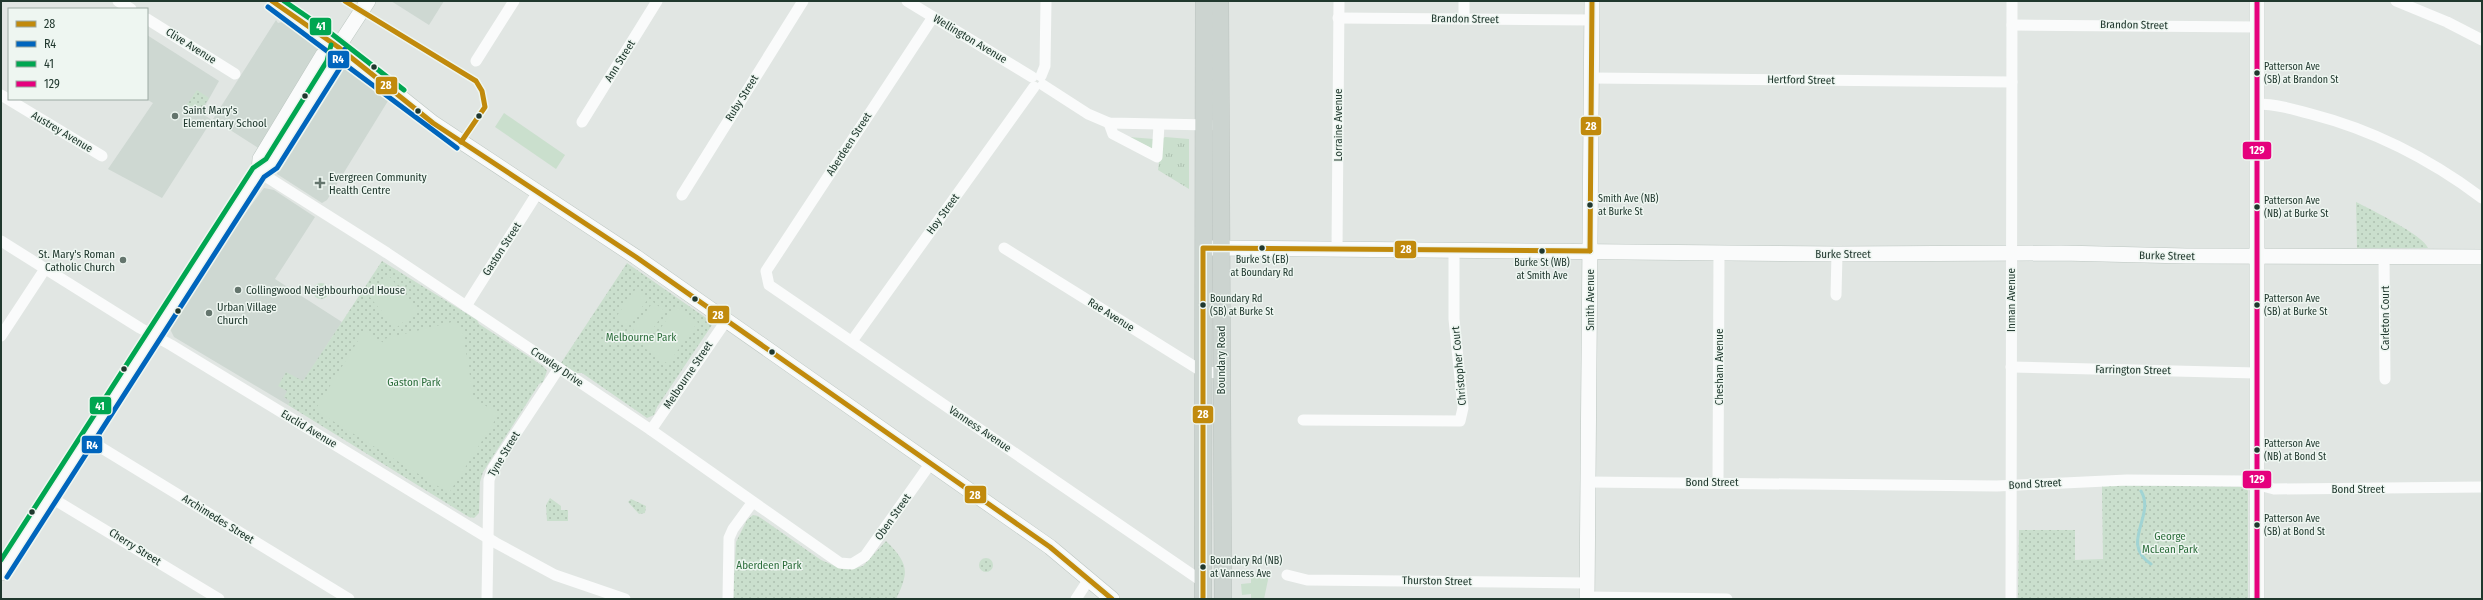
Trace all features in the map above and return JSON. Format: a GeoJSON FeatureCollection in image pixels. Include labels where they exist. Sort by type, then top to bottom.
{"type":"FeatureCollection","features":[{"type":"Feature","properties":{"kind":"main road","name":"Boundary Road"},"geometry":{"type":"LineString","coordinates":[[1203,599],[1204,1]]}},
{"type":"Feature","properties":{"kind":"main road","name":"Boundary Road"},"geometry":{"type":"LineString","coordinates":[[1220,1],[1222,125],[1221,373],[1223,599]]}},
{"type":"Feature","properties":{"kind":"street"},"geometry":{"type":"LineString","coordinates":[[118,1],[129,8]]}},
{"type":"Feature","properties":{"kind":"street"},"geometry":{"type":"LineString","coordinates":[[272,1],[338,48],[433,123],[636,257],[1050,547],[1112,599]]}},
{"type":"Feature","properties":{"kind":"street"},"geometry":{"type":"LineString","coordinates":[[1,573],[259,172],[260,159],[323,56],[338,48],[368,1]]}},
{"type":"Feature","properties":{"kind":"street"},"geometry":{"type":"LineString","coordinates":[[476,61],[514,1]]}},
{"type":"Feature","properties":{"kind":"street","name":"Ann Street"},"geometry":{"type":"LineString","coordinates":[[582,122],[657,1]]}},
{"type":"Feature","properties":{"kind":"street","name":"Ruby Street"},"geometry":{"type":"LineString","coordinates":[[682,195],[803,1]]}},
{"type":"Feature","properties":{"kind":"street","name":"Wellington Avenue"},"geometry":{"type":"LineString","coordinates":[[907,1],[1088,114],[1109,123],[1222,125]]}},
{"type":"Feature","properties":{"kind":"street","name":"Hoy Street"},"geometry":{"type":"LineString","coordinates":[[852,341],[1037,81],[1045,66],[1046,1]]}},
{"type":"Feature","properties":{"kind":"street","name":"Lorraine Avenue"},"geometry":{"type":"LineString","coordinates":[[1337,249],[1339,1]]}},
{"type":"Feature","properties":{"kind":"street"},"geometry":{"type":"LineString","coordinates":[[1464,1],[1464,19]]}},
{"type":"Feature","properties":{"kind":"street","name":"Smith Avenue"},"geometry":{"type":"LineString","coordinates":[[1587,593],[1592,1]]}},
{"type":"Feature","properties":{"kind":"street","name":"Inman Avenue"},"geometry":{"type":"LineString","coordinates":[[2011,599],[2012,1]]}},
{"type":"Feature","properties":{"kind":"street"},"geometry":{"type":"LineString","coordinates":[[2257,1],[2257,599]]}},
{"type":"Feature","properties":{"kind":"street"},"geometry":{"type":"LineString","coordinates":[[2396,1],[2447,22],[2482,40]]}},
{"type":"Feature","properties":{"kind":"street","name":"Aberdeen Street"},"geometry":{"type":"LineString","coordinates":[[766,271],[933,17]]}},
{"type":"Feature","properties":{"kind":"street","name":"Brandon Street"},"geometry":{"type":"LineString","coordinates":[[1338,18],[1592,20]]}},
{"type":"Feature","properties":{"kind":"street","name":"Clive Avenue"},"geometry":{"type":"LineString","coordinates":[[148,20],[235,74]]}},
{"type":"Feature","properties":{"kind":"street","name":"Brandon Street"},"geometry":{"type":"LineString","coordinates":[[2012,24],[2257,27]]}},
{"type":"Feature","properties":{"kind":"street","name":"Hertford Street"},"geometry":{"type":"LineString","coordinates":[[1591,78],[2012,82]]}},
{"type":"Feature","properties":{"kind":"street","name":"Austrey Avenue"},"geometry":{"type":"LineString","coordinates":[[9,100],[102,156]]}},
{"type":"Feature","properties":{"kind":"street"},"geometry":{"type":"LineString","coordinates":[[2257,104],[2270,104],[2316,115],[2383,139],[2424,160],[2482,198]]}},
{"type":"Feature","properties":{"kind":"street","name":"Wellington Avenue"},"geometry":{"type":"LineString","coordinates":[[1109,123],[1113,134],[1157,157],[1159,124]]}},
{"type":"Feature","properties":{"kind":"street","name":"Crowley Drive"},"geometry":{"type":"LineString","coordinates":[[259,172],[559,368],[651,430],[752,503],[835,560],[852,564]]}},
{"type":"Feature","properties":{"kind":"street","name":"Gaston Street"},"geometry":{"type":"LineString","coordinates":[[466,306],[538,192]]}},
{"type":"Feature","properties":{"kind":"street","name":"Euclid Avenue"},"geometry":{"type":"LineString","coordinates":[[1,241],[487,538],[555,575],[609,597],[625,599]]}},
{"type":"Feature","properties":{"kind":"street","name":"Rae Avenue"},"geometry":{"type":"LineString","coordinates":[[1004,248],[1203,372],[1221,373]]}},
{"type":"Feature","properties":{"kind":"street","name":"Burke Street"},"geometry":{"type":"LineString","coordinates":[[1203,248],[1837,254],[2482,257]]}},
{"type":"Feature","properties":{"kind":"street","name":"Christopher Court"},"geometry":{"type":"LineString","coordinates":[[1303,420],[1460,421],[1463,408],[1454,319],[1454,250]]}},
{"type":"Feature","properties":{"kind":"street","name":"Chesham Avenue"},"geometry":{"type":"LineString","coordinates":[[1718,482],[1719,252]]}},
{"type":"Feature","properties":{"kind":"street"},"geometry":{"type":"LineString","coordinates":[[1836,295],[1837,254]]}},
{"type":"Feature","properties":{"kind":"street","name":"Carleton Court"},"geometry":{"type":"LineString","coordinates":[[2384,256],[2385,379]]}},
{"type":"Feature","properties":{"kind":"street"},"geometry":{"type":"LineString","coordinates":[[1,336],[45,269]]}},
{"type":"Feature","properties":{"kind":"street","name":"Vanness Avenue"},"geometry":{"type":"LineString","coordinates":[[766,271],[769,285],[1203,582]]}},
{"type":"Feature","properties":{"kind":"street","name":"Melbourne Street"},"geometry":{"type":"LineString","coordinates":[[651,430],[726,321]]}},
{"type":"Feature","properties":{"kind":"street","name":"Farrington Street"},"geometry":{"type":"LineString","coordinates":[[2011,367],[2256,373]]}},
{"type":"Feature","properties":{"kind":"street","name":"Tyne Street"},"geometry":{"type":"LineString","coordinates":[[487,599],[487,491],[493,468],[559,368]]}},
{"type":"Feature","properties":{"kind":"street","name":"Archimedes Street"},"geometry":{"type":"LineString","coordinates":[[87,439],[349,599]]}},
{"type":"Feature","properties":{"kind":"street","name":"Oben Street"},"geometry":{"type":"LineString","coordinates":[[852,564],[865,556],[930,464]]}},
{"type":"Feature","properties":{"kind":"street","name":"Bond Street"},"geometry":{"type":"LineString","coordinates":[[1588,482],[2011,485],[2127,480],[2244,481],[2274,489],[2482,487]]}},
{"type":"Feature","properties":{"kind":"street","name":"Cherry Street"},"geometry":{"type":"LineString","coordinates":[[50,497],[219,599]]}},
{"type":"Feature","properties":{"kind":"street"},"geometry":{"type":"LineString","coordinates":[[728,599],[730,538],[733,529],[752,503]]}},
{"type":"Feature","properties":{"kind":"street","name":"Thurston Street"},"geometry":{"type":"LineString","coordinates":[[1287,575],[1307,580],[1727,599]]}},
{"type":"Feature","properties":{"kind":"street"},"geometry":{"type":"LineString","coordinates":[[1076,599],[1089,579]]}},
{"type":"Feature","properties":{"kind":"shaded area"},"geometry":{"type":"Polygon","coordinates":[[[391,1],[444,1],[429,25],[391,1]]]}},
{"type":"Feature","properties":{"kind":"shaded area"},"geometry":{"type":"Polygon","coordinates":[[[276,20],[278,23],[286,21],[317,41],[321,49],[260,149],[213,119],[276,20]]]}},
{"type":"Feature","properties":{"kind":"shaded area","name":"Saint Mary's Elementary School"},"geometry":{"type":"Polygon","coordinates":[[[148,36],[219,81],[201,113],[212,120],[162,198],[108,169],[153,103],[148,100],[148,36]]]}},
{"type":"Feature","properties":{"kind":"shaded area"},"geometry":{"type":"Polygon","coordinates":[[[345,68],[391,96],[327,200],[322,203],[277,174],[276,167],[337,73],[345,68]]]}},
{"type":"Feature","properties":{"kind":"shaded area"},"geometry":{"type":"Polygon","coordinates":[[[264,188],[274,190],[315,217],[275,279],[342,322],[288,405],[174,337],[170,329],[222,245],[264,188]]]}},
{"type":"Feature","properties":{"kind":"green space"},"geometry":{"type":"Polygon","coordinates":[[[197,90],[209,98],[198,114],[186,106],[197,90]]]}},
{"type":"Feature","properties":{"kind":"green space"},"geometry":{"type":"Polygon","coordinates":[[[504,113],[565,155],[556,169],[495,127],[504,113]]]}},
{"type":"Feature","properties":{"kind":"green space"},"geometry":{"type":"Polygon","coordinates":[[[1129,137],[1154,139],[1153,149],[1129,137]]]}},
{"type":"Feature","properties":{"kind":"green space"},"geometry":{"type":"Polygon","coordinates":[[[1165,137],[1189,139],[1189,189],[1158,170],[1162,139],[1165,137]]]}},
{"type":"Feature","properties":{"kind":"green space"},"geometry":{"type":"Polygon","coordinates":[[[2356,202],[2384,216],[2417,236],[2428,248],[2357,248],[2356,202]]]}},
{"type":"Feature","properties":{"kind":"green space","name":"Gaston Park"},"geometry":{"type":"Polygon","coordinates":[[[382,261],[477,320],[479,324],[543,366],[547,371],[543,382],[539,384],[483,472],[480,482],[479,513],[474,518],[469,517],[288,405],[290,401],[284,397],[287,391],[278,386],[286,372],[303,381],[382,261]]]}},
{"type":"Feature","properties":{"kind":"green space","name":"Melbourne Park"},"geometry":{"type":"Polygon","coordinates":[[[627,263],[709,320],[712,325],[657,407],[654,415],[647,418],[582,373],[576,373],[561,363],[627,263]]]}},
{"type":"Feature","properties":{"kind":"green space"},"geometry":{"type":"Polygon","coordinates":[[[389,276],[418,310],[396,328],[367,294],[389,276]]]}},
{"type":"Feature","properties":{"kind":"green space"},"geometry":{"type":"Polygon","coordinates":[[[321,283],[328,288],[329,291],[324,298],[321,299],[314,294],[313,291],[318,284],[321,283]]]}},
{"type":"Feature","properties":{"kind":"green space"},"geometry":{"type":"Polygon","coordinates":[[[635,290],[648,299],[628,326],[616,317],[635,290]]]}},
{"type":"Feature","properties":{"kind":"green space"},"geometry":{"type":"Polygon","coordinates":[[[653,302],[665,311],[646,339],[633,330],[653,302]]]}},
{"type":"Feature","properties":{"kind":"green space"},"geometry":{"type":"Polygon","coordinates":[[[676,306],[698,322],[668,364],[646,349],[676,306]]]}},
{"type":"Feature","properties":{"kind":"green space"},"geometry":{"type":"Polygon","coordinates":[[[452,322],[462,328],[473,394],[468,395],[499,414],[449,493],[315,410],[364,331],[384,343],[384,339],[452,322]]]}},
{"type":"Feature","properties":{"kind":"green space","name":"George McLean Park"},"geometry":{"type":"Polygon","coordinates":[[[2102,485],[2245,487],[2248,491],[2248,599],[2018,599],[2019,530],[2075,530],[2075,560],[2103,559],[2102,485]]]}},
{"type":"Feature","properties":{"kind":"green space"},"geometry":{"type":"Polygon","coordinates":[[[550,498],[561,506],[561,510],[568,510],[568,521],[547,521],[546,505],[550,498]]]}},
{"type":"Feature","properties":{"kind":"green space"},"geometry":{"type":"Polygon","coordinates":[[[631,499],[646,506],[645,513],[639,514],[628,502],[631,499]]]}},
{"type":"Feature","properties":{"kind":"green space","name":"Aberdeen Park"},"geometry":{"type":"Polygon","coordinates":[[[753,515],[758,516],[821,560],[842,569],[852,569],[863,566],[886,541],[899,555],[903,562],[905,574],[896,599],[733,599],[736,542],[747,520],[753,515]]]}},
{"type":"Feature","properties":{"kind":"green space"},"geometry":{"type":"Polygon","coordinates":[[[986,558],[991,560],[993,565],[991,570],[986,572],[981,570],[979,565],[981,560],[986,558]]]}},
{"type":"Feature","properties":{"kind":"green space"},"geometry":{"type":"Polygon","coordinates":[[[1269,575],[1264,599],[1251,599],[1251,594],[1242,595],[1241,584],[1251,583],[1251,576],[1269,575]]]}},
{"type":"Feature","properties":{"kind":"waterway"},"geometry":{"type":"LineString","coordinates":[[2141,491],[2144,500],[2144,510],[2138,538],[2138,547],[2142,556],[2151,564]]}},
{"type":"Feature","properties":{"kind":"transit line","name":"28"},"geometry":{"type":"LineString","coordinates":[[272,1],[338,47],[433,123],[636,257],[1050,547],[1112,599]]}},
{"type":"Feature","properties":{"kind":"transit line","name":"41"},"geometry":{"type":"LineString","coordinates":[[284,1],[328,31],[404,90]]}},
{"type":"Feature","properties":{"kind":"transit line","name":"28"},"geometry":{"type":"LineString","coordinates":[[345,1],[476,81],[482,91],[485,107],[461,142]]}},
{"type":"Feature","properties":{"kind":"transit line","name":"28"},"geometry":{"type":"LineString","coordinates":[[1590,251],[1592,1]]}},
{"type":"Feature","properties":{"kind":"transit line","name":"129"},"geometry":{"type":"LineString","coordinates":[[2257,1],[2257,599]]}},
{"type":"Feature","properties":{"kind":"transit line","name":"R4"},"geometry":{"type":"LineString","coordinates":[[268,7],[457,148]]}},
{"type":"Feature","properties":{"kind":"transit line","name":"41"},"geometry":{"type":"LineString","coordinates":[[1,560],[253,168],[266,159],[327,61],[331,45]]}},
{"type":"Feature","properties":{"kind":"transit line","name":"R4"},"geometry":{"type":"LineString","coordinates":[[7,577],[264,177],[277,168],[340,68],[345,49]]}},
{"type":"Feature","properties":{"kind":"transit line","name":"28"},"geometry":{"type":"LineString","coordinates":[[1203,599],[1203,248],[1590,251]]}},
{"type":"Feature","properties":{"kind":"place","name":"Patterson Ave (SB) at Brandon St"},"geometry":{"type":"Point","coordinates":[2257,73]}},
{"type":"Feature","properties":{"kind":"place","name":"Saint Mary's Elementary School"},"geometry":{"type":"Point","coordinates":[175,116]}},
{"type":"Feature","properties":{"kind":"place","name":"Evergreen Community Health Centre"},"geometry":{"type":"Point","coordinates":[320,183]}},
{"type":"Feature","properties":{"kind":"place","name":"Smith Ave (NB) at Burke St"},"geometry":{"type":"Point","coordinates":[1590,205]}},
{"type":"Feature","properties":{"kind":"place","name":"Patterson Ave (NB) at Burke St"},"geometry":{"type":"Point","coordinates":[2257,207]}},
{"type":"Feature","properties":{"kind":"place","name":"Burke St (EB) at Boundary Rd"},"geometry":{"type":"Point","coordinates":[1262,248]}},
{"type":"Feature","properties":{"kind":"place","name":"Burke St (WB) at Smith Ave"},"geometry":{"type":"Point","coordinates":[1542,251]}},
{"type":"Feature","properties":{"kind":"place","name":"St. Mary's Roman Catholic Church"},"geometry":{"type":"Point","coordinates":[123,260]}},
{"type":"Feature","properties":{"kind":"place","name":"Collingwood Neighbourhood House"},"geometry":{"type":"Point","coordinates":[238,290]}},
{"type":"Feature","properties":{"kind":"place","name":"Boundary Rd (SB) at Burke St"},"geometry":{"type":"Point","coordinates":[1203,305]}},
{"type":"Feature","properties":{"kind":"place","name":"Patterson Ave (SB) at Burke St"},"geometry":{"type":"Point","coordinates":[2257,305]}},
{"type":"Feature","properties":{"kind":"place","name":"Urban Village Church"},"geometry":{"type":"Point","coordinates":[209,313]}},
{"type":"Feature","properties":{"kind":"place","name":"Patterson Ave (NB) at Bond St"},"geometry":{"type":"Point","coordinates":[2257,450]}},
{"type":"Feature","properties":{"kind":"place","name":"Patterson Ave (SB) at Bond St"},"geometry":{"type":"Point","coordinates":[2257,525]}},
{"type":"Feature","properties":{"kind":"place","name":"Boundary Rd (NB) at Vanness Ave"},"geometry":{"type":"Point","coordinates":[1203,567]}}]}
